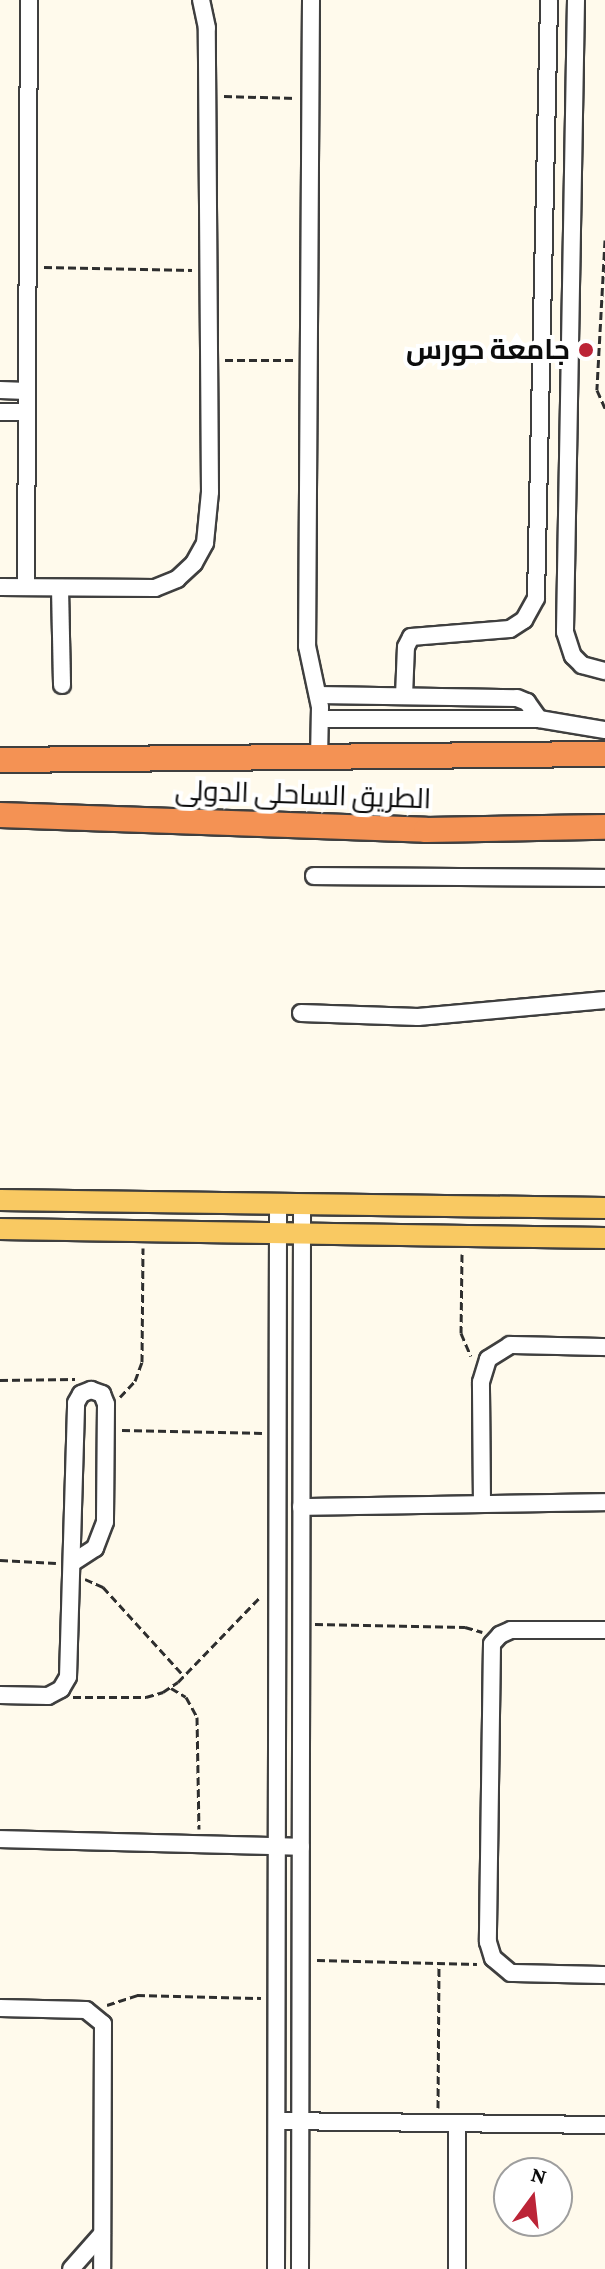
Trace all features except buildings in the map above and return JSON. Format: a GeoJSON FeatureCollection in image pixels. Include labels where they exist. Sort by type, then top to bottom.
{"type":"FeatureCollection","features":[{"type":"Feature","properties":{"kind":"highway","name":"الطريق الساحلى الدولى"},"geometry":{"type":"LineString","coordinates":[[0,760],[605,754]]}},
{"type":"Feature","properties":{"kind":"highway","name":"الطريق الساحلى الدولى"},"geometry":{"type":"LineString","coordinates":[[0,815],[426,830],[605,827]]}},
{"type":"Feature","properties":{"kind":"main road"},"geometry":{"type":"LineString","coordinates":[[0,1200],[605,1208]]}},
{"type":"Feature","properties":{"kind":"main road"},"geometry":{"type":"LineString","coordinates":[[0,1229],[605,1238]]}},
{"type":"Feature","properties":{"kind":"street"},"geometry":{"type":"LineString","coordinates":[[26,587],[29,0]]}},
{"type":"Feature","properties":{"kind":"street"},"geometry":{"type":"LineString","coordinates":[[0,587],[155,588],[177,579],[194,563],[205,543],[210,360],[207,28],[201,0]]}},
{"type":"Feature","properties":{"kind":"street"},"geometry":{"type":"LineString","coordinates":[[311,0],[307,646],[318,695],[319,758]]}},
{"type":"Feature","properties":{"kind":"street"},"geometry":{"type":"LineString","coordinates":[[404,696],[406,647],[411,637],[510,629],[529,613],[536,598],[549,0]]}},
{"type":"Feature","properties":{"kind":"street"},"geometry":{"type":"LineString","coordinates":[[576,0],[565,632],[573,656],[582,665],[605,671]]}},
{"type":"Feature","properties":{"kind":"street"},"geometry":{"type":"LineString","coordinates":[[0,390],[27,391]]}},
{"type":"Feature","properties":{"kind":"street"},"geometry":{"type":"LineString","coordinates":[[0,412],[27,412]]}},
{"type":"Feature","properties":{"kind":"street"},"geometry":{"type":"LineString","coordinates":[[60,588],[62,685]]}},
{"type":"Feature","properties":{"kind":"street"},"geometry":{"type":"LineString","coordinates":[[318,695],[517,698],[527,702],[539,719]]}},
{"type":"Feature","properties":{"kind":"street"},"geometry":{"type":"LineString","coordinates":[[320,719],[539,719],[605,730]]}},
{"type":"Feature","properties":{"kind":"street"},"geometry":{"type":"LineString","coordinates":[[314,876],[605,878]]}},
{"type":"Feature","properties":{"kind":"street"},"geometry":{"type":"LineString","coordinates":[[301,1013],[418,1017],[605,1000]]}},
{"type":"Feature","properties":{"kind":"street"},"geometry":{"type":"LineString","coordinates":[[276,2269],[278,1203]]}},
{"type":"Feature","properties":{"kind":"street"},"geometry":{"type":"LineString","coordinates":[[300,2269],[302,1203]]}},
{"type":"Feature","properties":{"kind":"street"},"geometry":{"type":"LineString","coordinates":[[482,1504],[484,1366],[494,1353],[510,1345],[605,1347]]}},
{"type":"Feature","properties":{"kind":"street"},"geometry":{"type":"LineString","coordinates":[[0,1695],[41,1697],[61,1689],[68,1677],[76,1403],[81,1394],[91,1390],[102,1394],[106,1404],[104,1531],[95,1548],[72,1572]]}},
{"type":"Feature","properties":{"kind":"street"},"geometry":{"type":"LineString","coordinates":[[301,1507],[605,1502]]}},
{"type":"Feature","properties":{"kind":"street"},"geometry":{"type":"LineString","coordinates":[[605,1630],[511,1630],[500,1635],[492,1644],[488,1942],[498,1964],[519,1975],[605,1975]]}},
{"type":"Feature","properties":{"kind":"street"},"geometry":{"type":"LineString","coordinates":[[0,1839],[301,1847]]}},
{"type":"Feature","properties":{"kind":"street"},"geometry":{"type":"LineString","coordinates":[[0,2008],[86,2010],[96,2015],[105,2030],[102,2269]]}},
{"type":"Feature","properties":{"kind":"street"},"geometry":{"type":"LineString","coordinates":[[277,2121],[605,2125]]}},
{"type":"Feature","properties":{"kind":"street"},"geometry":{"type":"LineString","coordinates":[[457,2124],[457,2269]]}},
{"type":"Feature","properties":{"kind":"street"},"geometry":{"type":"LineString","coordinates":[[71,2269],[102,2234]]}},
{"type":"Feature","properties":{"kind":"path"},"geometry":{"type":"LineString","coordinates":[[208,96],[310,98]]}},
{"type":"Feature","properties":{"kind":"path"},"geometry":{"type":"LineString","coordinates":[[605,240],[597,390],[605,408]]}},
{"type":"Feature","properties":{"kind":"path"},"geometry":{"type":"LineString","coordinates":[[28,267],[209,270]]}},
{"type":"Feature","properties":{"kind":"path"},"geometry":{"type":"LineString","coordinates":[[210,360],[308,360]]}},
{"type":"Feature","properties":{"kind":"path"},"geometry":{"type":"LineString","coordinates":[[106,1404],[129,1389],[142,1362],[143,1231]]}},
{"type":"Feature","properties":{"kind":"path"},"geometry":{"type":"LineString","coordinates":[[463,1236],[461,1333],[467,1350],[484,1366]]}},
{"type":"Feature","properties":{"kind":"path"},"geometry":{"type":"LineString","coordinates":[[0,1380],[77,1379],[91,1390]]}},
{"type":"Feature","properties":{"kind":"path"},"geometry":{"type":"LineString","coordinates":[[106,1430],[278,1433]]}},
{"type":"Feature","properties":{"kind":"path"},"geometry":{"type":"LineString","coordinates":[[0,1560],[72,1572],[103,1587],[184,1676]]}},
{"type":"Feature","properties":{"kind":"path"},"geometry":{"type":"LineString","coordinates":[[41,1697],[146,1697],[171,1688],[277,1578]]}},
{"type":"Feature","properties":{"kind":"path"},"geometry":{"type":"LineString","coordinates":[[301,1624],[472,1628],[485,1634],[492,1644]]}},
{"type":"Feature","properties":{"kind":"path"},"geometry":{"type":"LineString","coordinates":[[171,1688],[186,1697],[197,1717],[200,1844]]}},
{"type":"Feature","properties":{"kind":"path"},"geometry":{"type":"LineString","coordinates":[[301,1960],[498,1964]]}},
{"type":"Feature","properties":{"kind":"path"},"geometry":{"type":"LineString","coordinates":[[438,2123],[439,1963]]}},
{"type":"Feature","properties":{"kind":"path"},"geometry":{"type":"LineString","coordinates":[[96,2015],[118,1999],[137,1995],[277,1998]]}},
{"type":"Feature","properties":{"kind":"place","name":"جامعة حورس"},"geometry":{"type":"Point","coordinates":[586,350]}}]}
